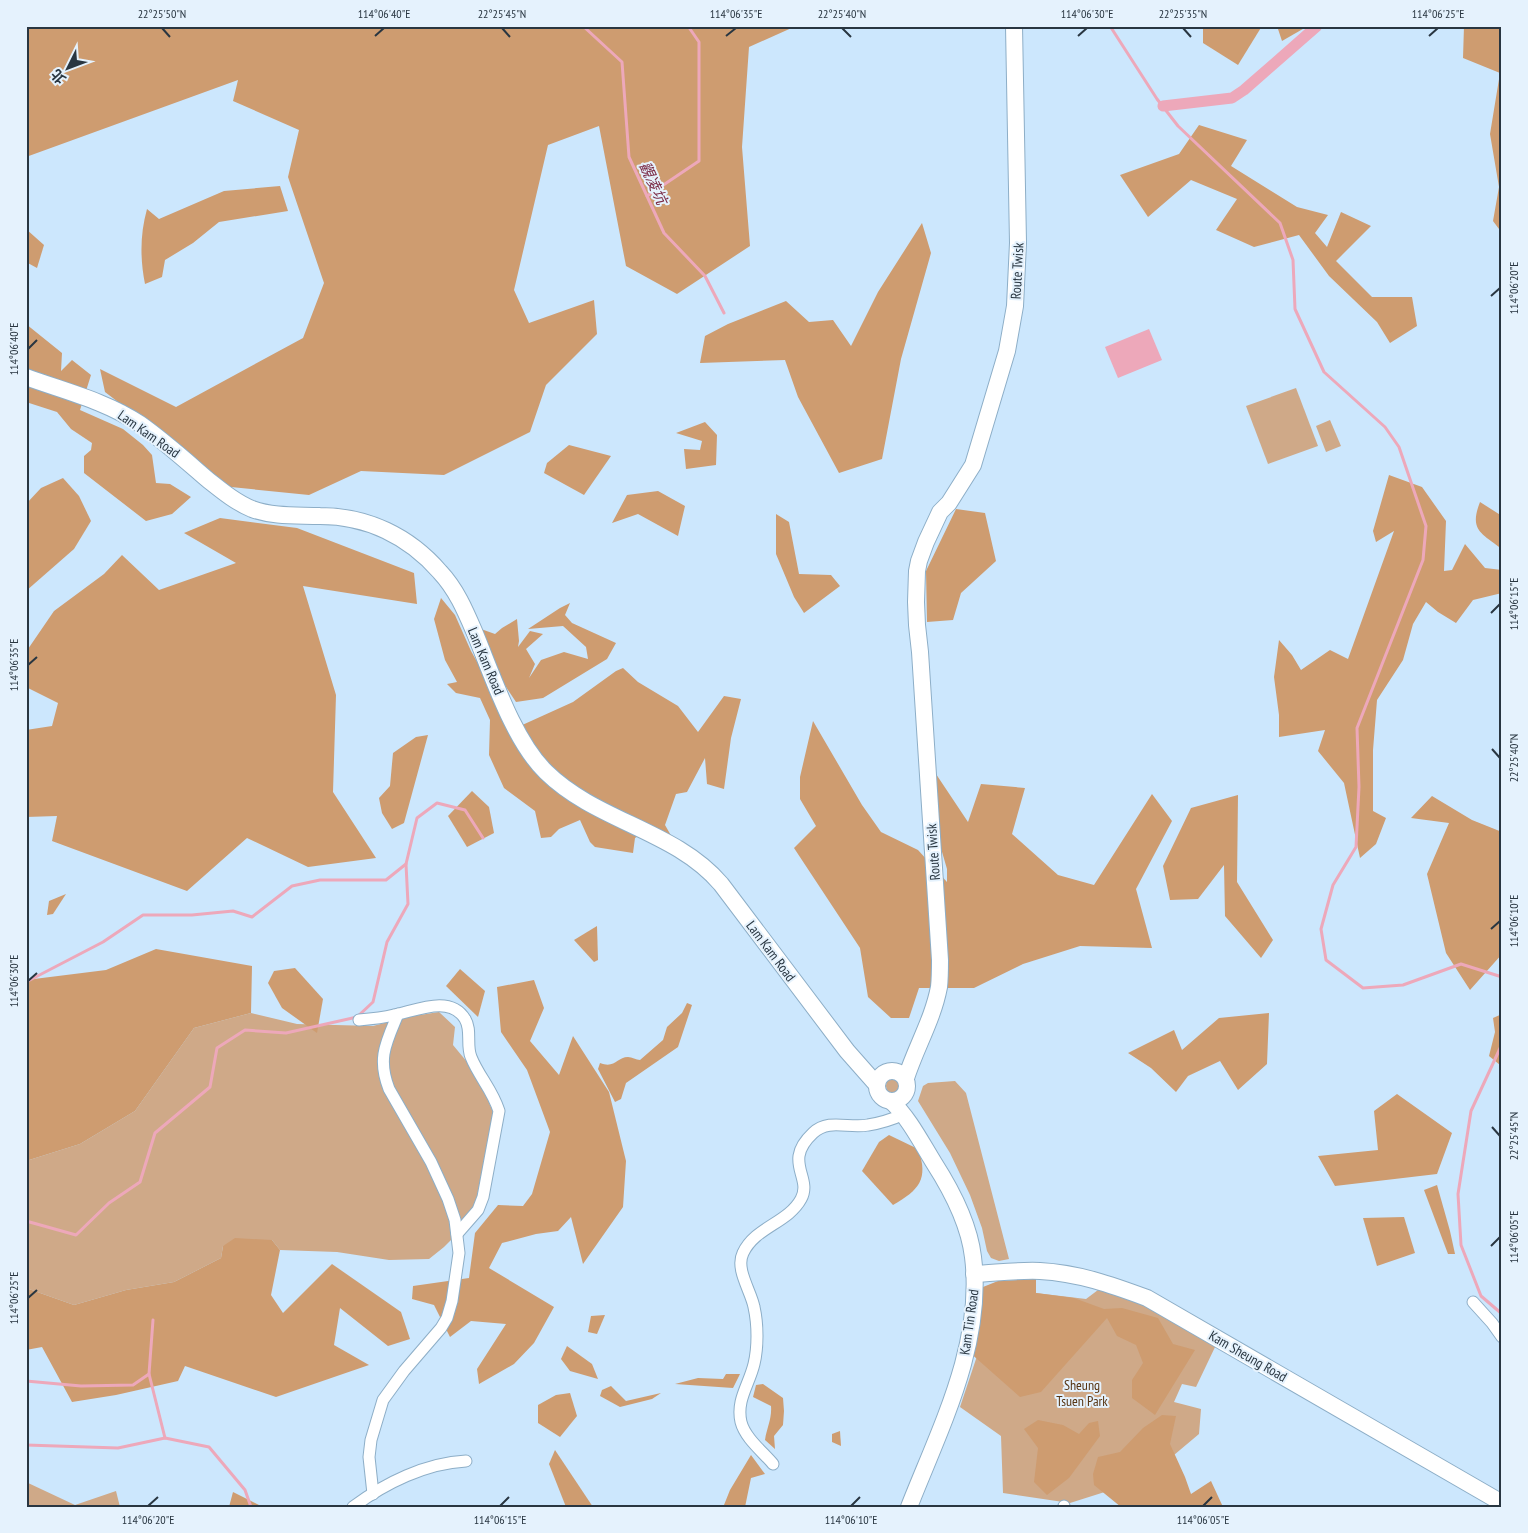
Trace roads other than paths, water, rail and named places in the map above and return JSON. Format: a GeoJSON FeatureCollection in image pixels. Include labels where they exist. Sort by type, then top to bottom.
{"type":"FeatureCollection","features":[{"type":"Feature","properties":{"kind":"main road","name":"Route Twisk"},"geometry":{"type":"LineString","coordinates":[[902,1074],[912,1059],[930,1019],[939,985],[940,960],[917,625],[917,571],[922,551],[940,512],[949,503],[973,464],[1007,351],[1015,306],[1018,243],[1014,26]]}},
{"type":"Feature","properties":{"kind":"main road","name":"Lam Kam Road"},"geometry":{"type":"LineString","coordinates":[[26,377],[106,406],[131,419],[156,436],[230,497],[250,508],[280,515],[327,516],[366,522],[391,532],[420,552],[445,578],[460,601],[510,717],[538,763],[560,785],[582,800],[678,849],[704,865],[722,884],[846,1051],[864,1070],[878,1081]]}},
{"type":"Feature","properties":{"kind":"main road"},"geometry":{"type":"LineString","coordinates":[[887,1071],[902,1074],[908,1088],[899,1104],[881,1096],[878,1081],[887,1071]]}},
{"type":"Feature","properties":{"kind":"main road","name":"Kam Tin Road"},"geometry":{"type":"LineString","coordinates":[[899,1104],[955,1198],[969,1239],[973,1256],[974,1274],[974,1303],[966,1354],[955,1391],[909,1507]]}},
{"type":"Feature","properties":{"kind":"main road","name":"Kam Sheung Road"},"geometry":{"type":"LineString","coordinates":[[974,1274],[1037,1271],[1072,1275],[1111,1284],[1147,1298],[1502,1503]]}},
{"type":"Feature","properties":{"kind":"street"},"geometry":{"type":"LineString","coordinates":[[359,1020],[398,1014],[431,1006],[453,1009],[465,1018],[468,1024],[468,1050],[489,1087],[499,1111],[483,1197],[478,1210],[457,1234]]}},
{"type":"Feature","properties":{"kind":"street"},"geometry":{"type":"LineString","coordinates":[[373,1494],[369,1457],[383,1400],[404,1371],[441,1328],[452,1301],[459,1253],[455,1220],[431,1162],[384,1077],[382,1058],[398,1014]]}},
{"type":"Feature","properties":{"kind":"street"},"geometry":{"type":"LineString","coordinates":[[773,1464],[747,1435],[742,1425],[740,1414],[740,1402],[755,1363],[757,1323],[752,1297],[741,1268],[742,1254],[746,1247],[761,1232],[788,1214],[801,1200],[804,1188],[799,1170],[799,1156],[803,1145],[813,1132],[830,1124],[856,1126],[890,1120],[899,1104]]}},
{"type":"Feature","properties":{"kind":"street"},"geometry":{"type":"LineString","coordinates":[[1474,1302],[1502,1337]]}},
{"type":"Feature","properties":{"kind":"street"},"geometry":{"type":"LineString","coordinates":[[353,1507],[408,1474],[421,1469],[466,1461]]}},
{"type":"Feature","properties":{"kind":"waterway","name":"觀凌坑"},"geometry":{"type":"LineString","coordinates":[[583,26],[622,62],[629,157],[664,233],[705,276],[724,313]]}},
{"type":"Feature","properties":{"kind":"waterway"},"geometry":{"type":"LineString","coordinates":[[647,196],[699,161],[699,42],[688,26]]}},
{"type":"Feature","properties":{"kind":"waterway"},"geometry":{"type":"LineString","coordinates":[[1110,26],[1157,99],[1178,126],[1280,223],[1293,260],[1295,309],[1324,372],[1385,427],[1399,447],[1426,526],[1423,560],[1357,728],[1359,787],[1356,847],[1333,885],[1321,929],[1326,960],[1363,988],[1403,985],[1461,964],[1502,977]]}},
{"type":"Feature","properties":{"kind":"waterway"},"geometry":{"type":"LineString","coordinates":[[1163,106],[1232,98],[1244,90],[1317,26]]}},
{"type":"Feature","properties":{"kind":"waterway"},"geometry":{"type":"LineString","coordinates":[[26,1221],[76,1235],[109,1203],[140,1182],[155,1133],[210,1087],[217,1048],[245,1030],[286,1033],[357,1017],[373,1002],[387,942],[408,904],[406,864],[417,818],[437,803],[465,810],[483,838]]}},
{"type":"Feature","properties":{"kind":"waterway"},"geometry":{"type":"LineString","coordinates":[[26,982],[103,942],[143,915],[192,915],[233,911],[252,917],[292,886],[320,880],[386,880],[406,864]]}},
{"type":"Feature","properties":{"kind":"waterway"},"geometry":{"type":"LineString","coordinates":[[1502,1044],[1471,1111],[1458,1194],[1461,1245],[1481,1296],[1502,1314]]}},
{"type":"Feature","properties":{"kind":"waterway"},"geometry":{"type":"LineString","coordinates":[[153,1320],[149,1374],[165,1438]]}},
{"type":"Feature","properties":{"kind":"waterway"},"geometry":{"type":"LineString","coordinates":[[26,1381],[81,1386],[133,1385],[149,1374]]}},
{"type":"Feature","properties":{"kind":"waterway"},"geometry":{"type":"LineString","coordinates":[[26,1445],[118,1448],[165,1438],[209,1447],[245,1490],[251,1507]]}},
{"type":"Feature","properties":{"kind":"park label","name":"Sheung Tsuen Park"},"geometry":{"type":"Point","coordinates":[1082,1394]}}]}
